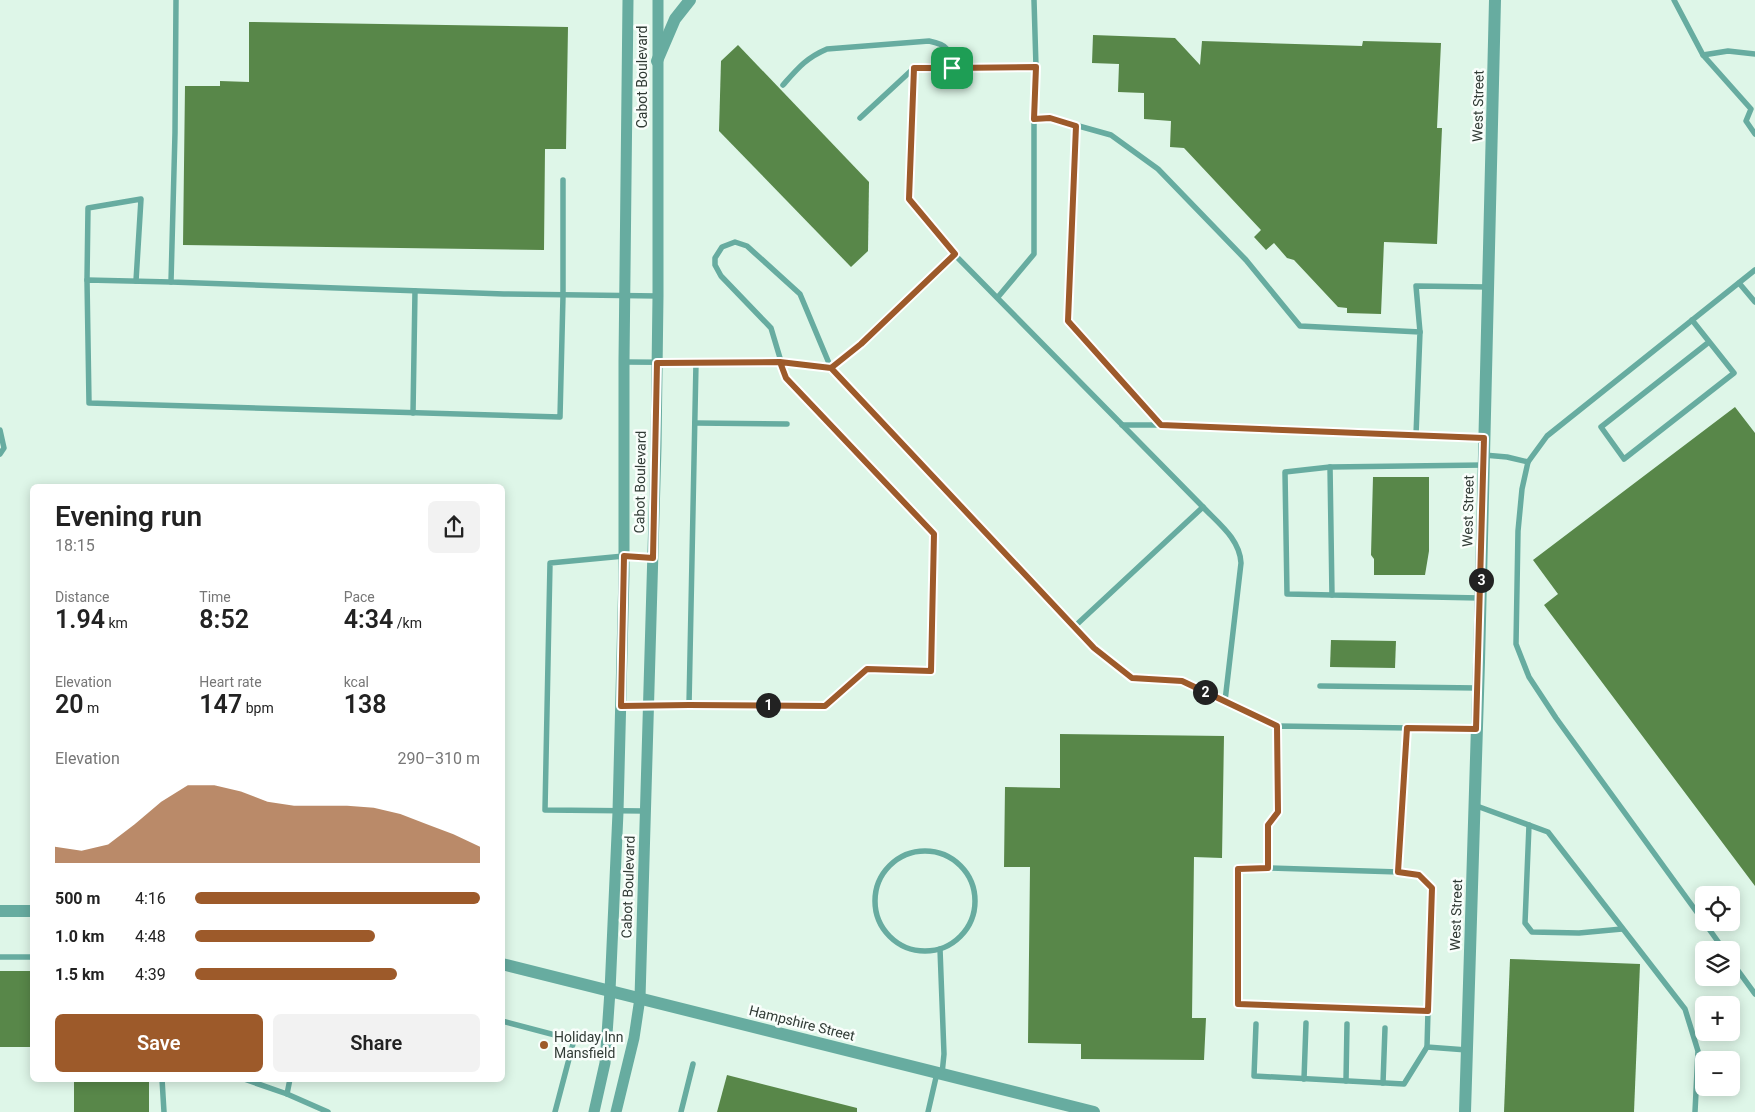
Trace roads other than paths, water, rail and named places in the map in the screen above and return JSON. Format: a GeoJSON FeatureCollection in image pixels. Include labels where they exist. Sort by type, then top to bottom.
{"type":"FeatureCollection","features":[{"type":"Feature","properties":{"kind":"street","name":"Cabot Boulevard"},"geometry":{"type":"LineString","coordinates":[[594,1112],[605,1063],[618,812],[624,556],[624,296],[628,0]]}},
{"type":"Feature","properties":{"kind":"street","name":"Cabot Boulevard"},"geometry":{"type":"LineString","coordinates":[[616,1112],[634,1038],[640,998],[657,363],[658,0]]}},
{"type":"Feature","properties":{"kind":"street"},"geometry":{"type":"LineString","coordinates":[[657,60],[675,19],[690,0]]}},
{"type":"Feature","properties":{"kind":"street","name":"West Street"},"geometry":{"type":"LineString","coordinates":[[1465,1112],[1496,0]]}},
{"type":"Feature","properties":{"kind":"street"},"geometry":{"type":"LineString","coordinates":[[0,911],[30,911]]}},
{"type":"Feature","properties":{"kind":"street","name":"Hampshire Street"},"geometry":{"type":"LineString","coordinates":[[505,965],[939,1073],[1079,1110],[1094,1112]]}},
{"type":"Feature","properties":{"kind":"lane"},"geometry":{"type":"LineString","coordinates":[[171,282],[176,0]]}},
{"type":"Feature","properties":{"kind":"lane"},"geometry":{"type":"LineString","coordinates":[[998,297],[1034,254],[1036,67],[1034,0]]}},
{"type":"Feature","properties":{"kind":"lane"},"geometry":{"type":"LineString","coordinates":[[1674,0],[1703,55],[1753,109],[1746,121],[1755,134]]}},
{"type":"Feature","properties":{"kind":"lane"},"geometry":{"type":"LineString","coordinates":[[784,84],[812,55],[826,49],[929,41],[942,44],[949,51],[952,68]]}},
{"type":"Feature","properties":{"kind":"lane"},"geometry":{"type":"LineString","coordinates":[[1703,55],[1728,51],[1755,54]]}},
{"type":"Feature","properties":{"kind":"lane"},"geometry":{"type":"LineString","coordinates":[[860,118],[914,68],[1036,67]]}},
{"type":"Feature","properties":{"kind":"lane"},"geometry":{"type":"LineString","coordinates":[[914,68],[909,199],[955,254],[1237,544],[1241,563],[1225,702]]}},
{"type":"Feature","properties":{"kind":"lane"},"geometry":{"type":"LineString","coordinates":[[1034,119],[1050,118],[1110,135],[1158,170],[1246,260],[1300,326],[1420,332]]}},
{"type":"Feature","properties":{"kind":"lane"},"geometry":{"type":"LineString","coordinates":[[1076,126],[1068,321],[1161,425]]}},
{"type":"Feature","properties":{"kind":"lane"},"geometry":{"type":"LineString","coordinates":[[136,281],[141,199],[88,208],[89,403],[560,417],[563,180]]}},
{"type":"Feature","properties":{"kind":"lane"},"geometry":{"type":"LineString","coordinates":[[621,706],[825,706],[867,669],[931,671],[934,534],[786,378],[771,328],[717,271],[715,265],[718,252],[728,243],[735,242],[747,246],[800,294],[831,368],[1094,648],[1132,678],[1182,681],[1277,726],[1476,729]]}},
{"type":"Feature","properties":{"kind":"lane"},"geometry":{"type":"LineString","coordinates":[[624,362],[780,362],[831,368],[861,344],[955,254]]}},
{"type":"Feature","properties":{"kind":"lane"},"geometry":{"type":"LineString","coordinates":[[1695,909],[1529,677],[1516,644],[1518,531],[1522,489],[1528,462],[1547,436],[1755,270]]}},
{"type":"Feature","properties":{"kind":"lane"},"geometry":{"type":"LineString","coordinates":[[88,280],[563,296],[658,296]]}},
{"type":"Feature","properties":{"kind":"lane"},"geometry":{"type":"LineString","coordinates":[[1739,283],[1755,302]]}},
{"type":"Feature","properties":{"kind":"lane"},"geometry":{"type":"LineString","coordinates":[[1416,435],[1420,332],[1416,286],[1488,287]]}},
{"type":"Feature","properties":{"kind":"lane"},"geometry":{"type":"LineString","coordinates":[[413,413],[416,291]]}},
{"type":"Feature","properties":{"kind":"lane"},"geometry":{"type":"LineString","coordinates":[[1692,320],[1734,373],[1624,460],[1601,427],[1709,342]]}},
{"type":"Feature","properties":{"kind":"lane"},"geometry":{"type":"LineString","coordinates":[[689,705],[696,363]]}},
{"type":"Feature","properties":{"kind":"lane"},"geometry":{"type":"LineString","coordinates":[[695,423],[787,424]]}},
{"type":"Feature","properties":{"kind":"lane"},"geometry":{"type":"LineString","coordinates":[[1122,425],[1484,438]]}},
{"type":"Feature","properties":{"kind":"lane"},"geometry":{"type":"LineString","coordinates":[[0,430],[4,448],[0,454]]}},
{"type":"Feature","properties":{"kind":"lane"},"geometry":{"type":"LineString","coordinates":[[1480,598],[1287,594],[1285,472],[1330,467],[1484,460],[1507,457],[1528,462]]}},
{"type":"Feature","properties":{"kind":"lane"},"geometry":{"type":"LineString","coordinates":[[1330,467],[1332,595]]}},
{"type":"Feature","properties":{"kind":"lane"},"geometry":{"type":"LineString","coordinates":[[1074,626],[1203,507]]}},
{"type":"Feature","properties":{"kind":"lane"},"geometry":{"type":"LineString","coordinates":[[645,811],[545,810],[550,563],[624,556],[653,558]]}},
{"type":"Feature","properties":{"kind":"lane"},"geometry":{"type":"LineString","coordinates":[[1320,686],[1478,688]]}},
{"type":"Feature","properties":{"kind":"lane"},"geometry":{"type":"LineString","coordinates":[[1268,868],[1268,825],[1278,812],[1277,726]]}},
{"type":"Feature","properties":{"kind":"lane"},"geometry":{"type":"LineString","coordinates":[[1398,872],[1407,728]]}},
{"type":"Feature","properties":{"kind":"lane"},"geometry":{"type":"LineString","coordinates":[[1474,805],[1548,832],[1685,1009],[1698,1051],[1695,1112]]}},
{"type":"Feature","properties":{"kind":"lane"},"geometry":{"type":"LineString","coordinates":[[1530,825],[1525,923],[1532,932],[1580,933],[1622,929]]}},
{"type":"Feature","properties":{"kind":"lane"},"geometry":{"type":"LineString","coordinates":[[930,851],[942,854],[953,859],[970,878],[975,902],[971,920],[961,936],[951,944],[940,949],[927,951],[903,946],[892,939],[884,930],[878,918],[876,900],[879,882],[894,862],[905,855],[930,851]]}},
{"type":"Feature","properties":{"kind":"lane"},"geometry":{"type":"LineString","coordinates":[[1256,1024],[1254,1076],[1404,1084],[1427,1047],[1432,888],[1419,875],[1398,872],[1268,868],[1238,869],[1238,1004],[1428,1011]]}},
{"type":"Feature","properties":{"kind":"lane"},"geometry":{"type":"LineString","coordinates":[[928,1112],[944,1054],[940,949]]}},
{"type":"Feature","properties":{"kind":"lane"},"geometry":{"type":"LineString","coordinates":[[0,957],[30,957]]}},
{"type":"Feature","properties":{"kind":"lane"},"geometry":{"type":"LineString","coordinates":[[1740,973],[1755,994]]}},
{"type":"Feature","properties":{"kind":"lane"},"geometry":{"type":"LineString","coordinates":[[505,1022],[574,1040],[555,1112]]}},
{"type":"Feature","properties":{"kind":"lane"},"geometry":{"type":"LineString","coordinates":[[1304,1078],[1306,1023]]}},
{"type":"Feature","properties":{"kind":"lane"},"geometry":{"type":"LineString","coordinates":[[1346,1081],[1347,1024]]}},
{"type":"Feature","properties":{"kind":"lane"},"geometry":{"type":"LineString","coordinates":[[1383,1083],[1385,1028]]}},
{"type":"Feature","properties":{"kind":"lane"},"geometry":{"type":"LineString","coordinates":[[1427,1047],[1467,1050]]}},
{"type":"Feature","properties":{"kind":"lane"},"geometry":{"type":"LineString","coordinates":[[682,1112],[693,1064]]}},
{"type":"Feature","properties":{"kind":"lane"},"geometry":{"type":"LineString","coordinates":[[162,1082],[164,1112]]}},
{"type":"Feature","properties":{"kind":"lane"},"geometry":{"type":"LineString","coordinates":[[253,1082],[287,1094],[326,1112]]}},
{"type":"Feature","properties":{"kind":"lane"},"geometry":{"type":"LineString","coordinates":[[287,1094],[289,1082]]}},
{"type":"Feature","properties":{"kind":"place","name":"Holiday Inn Mansfield"},"geometry":{"type":"Point","coordinates":[544,1045]}}]}
